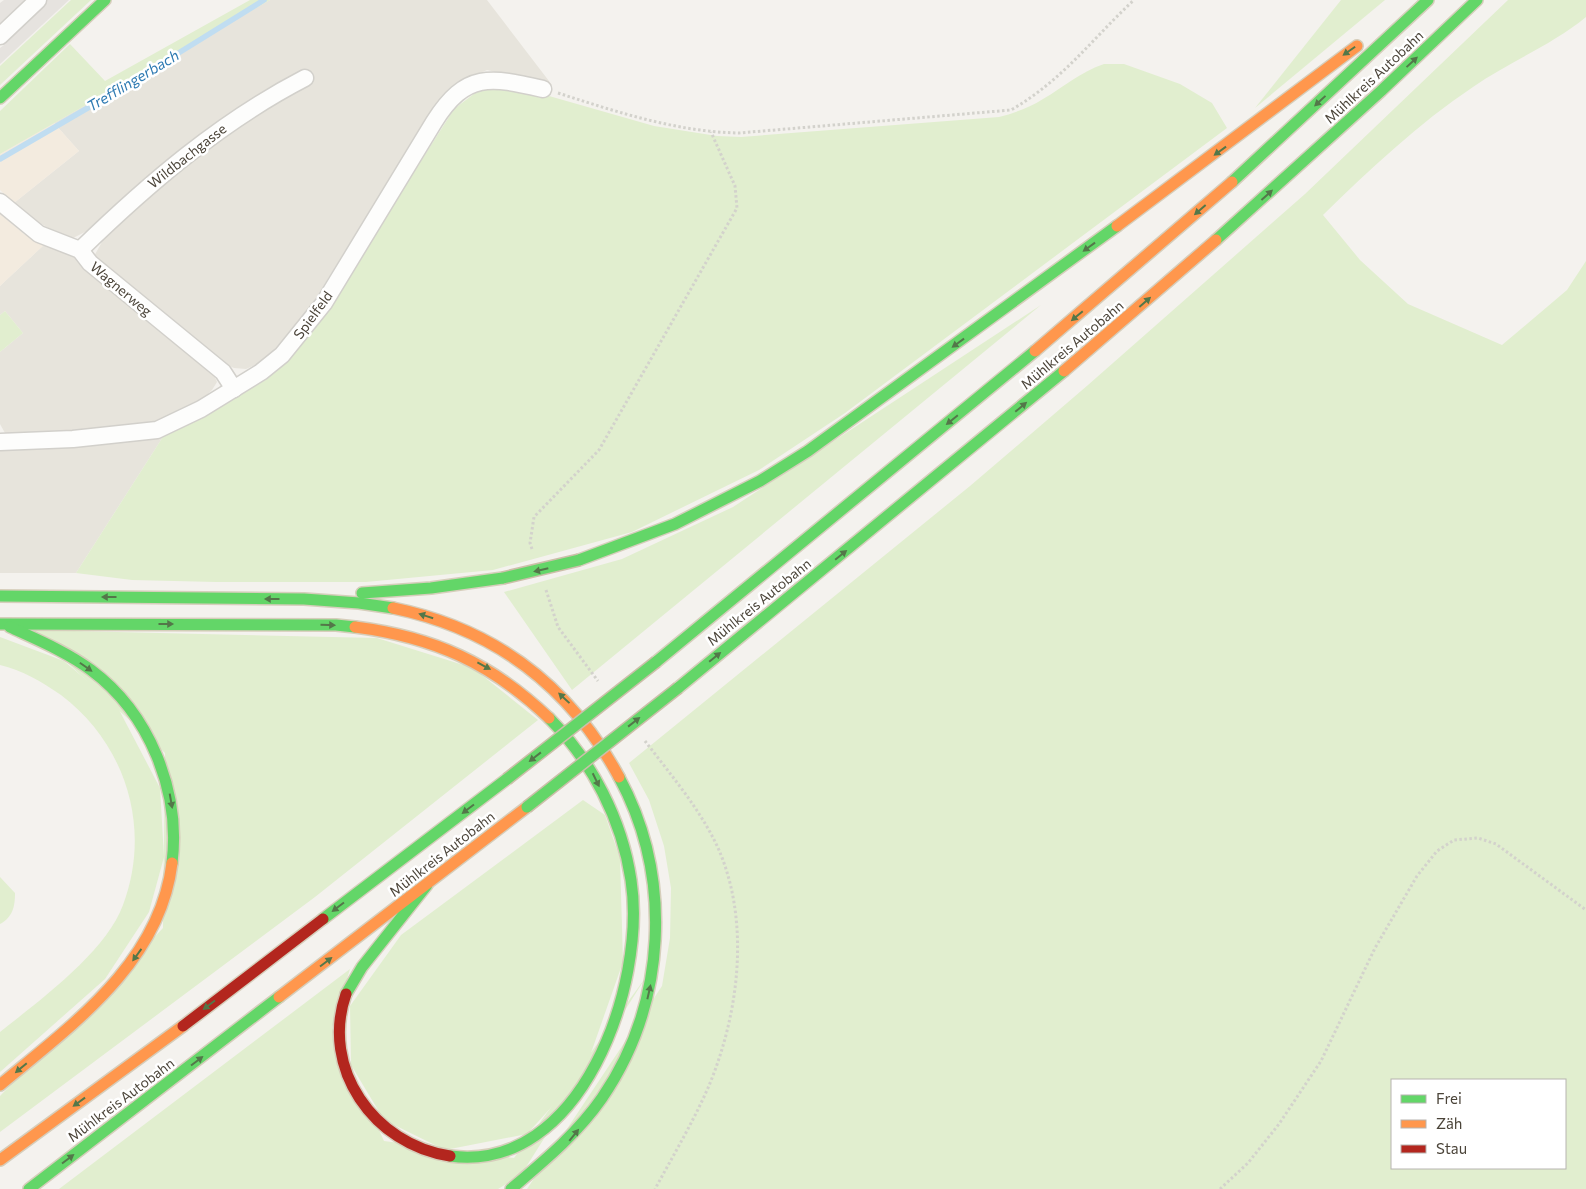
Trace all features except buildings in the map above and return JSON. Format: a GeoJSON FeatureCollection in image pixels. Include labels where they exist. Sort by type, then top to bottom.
{"type":"FeatureCollection","features":[{"type":"Feature","properties":{"kind":"main road"},"geometry":{"type":"LineString","coordinates":[[0,98],[105,0]]}},
{"type":"Feature","properties":{"kind":"main road","name":"Mühlkreis Autobahn"},"geometry":{"type":"LineString","coordinates":[[29,1189],[527,807],[678,688],[956,461],[1108,334],[1329,139],[1477,0]]}},
{"type":"Feature","properties":{"kind":"main road"},"geometry":{"type":"LineString","coordinates":[[0,596],[321,599],[503,578],[579,560],[676,524],[752,485],[808,451],[1264,118],[1349,50],[1424,4]]}},
{"type":"Feature","properties":{"kind":"main road","name":"Mühlkreis Autobahn"},"geometry":{"type":"LineString","coordinates":[[0,1160],[148,1052],[507,780],[656,662],[1085,308],[1222,190],[1424,4]]}},
{"type":"Feature","properties":{"kind":"main road"},"geometry":{"type":"LineString","coordinates":[[321,599],[410,611],[441,621],[503,650],[528,667],[570,704],[591,729],[613,762],[632,798],[646,833],[654,874],[658,934],[654,972],[640,1021],[614,1080],[590,1116],[568,1142],[540,1169],[511,1189]]}},
{"type":"Feature","properties":{"kind":"main road"},"geometry":{"type":"LineString","coordinates":[[1,624],[336,625],[383,630],[444,647],[496,672],[541,710],[570,739],[591,770],[609,805],[623,843],[630,874],[634,911],[632,948],[625,989],[612,1029],[595,1065],[573,1099],[551,1124],[526,1141],[498,1153],[468,1158],[445,1157],[421,1151],[397,1140],[378,1124],[365,1109],[352,1090],[343,1067],[339,1046],[340,1024],[344,1002],[354,979],[366,958],[388,935],[427,885]]}},
{"type":"Feature","properties":{"kind":"main road"},"geometry":{"type":"LineString","coordinates":[[0,1085],[87,1013],[122,975],[144,945],[160,912],[165,896],[171,871],[174,835],[172,802],[164,770],[151,740],[133,712],[113,688],[89,668],[66,654],[1,624]]}},
{"type":"Feature","properties":{"kind":"street"},"geometry":{"type":"LineString","coordinates":[[0,36],[38,0]]}},
{"type":"Feature","properties":{"kind":"street","name":"Wildbachgasse"},"geometry":{"type":"LineString","coordinates":[[80,250],[124,207],[185,156],[249,110],[305,78]]}},
{"type":"Feature","properties":{"kind":"street","name":"Spielfeld"},"geometry":{"type":"LineString","coordinates":[[0,442],[107,437],[157,430],[201,409],[261,372],[282,355],[305,329],[324,303],[434,122],[451,100],[470,84],[487,79],[508,80],[543,89]]}},
{"type":"Feature","properties":{"kind":"street","name":"Wagnerweg"},"geometry":{"type":"LineString","coordinates":[[0,202],[39,234],[80,250],[90,263],[223,372],[234,389]]}},
{"type":"Feature","properties":{"kind":"path"},"geometry":{"type":"LineString","coordinates":[[543,89],[686,129],[711,132],[739,133],[1011,110],[1035,96],[1061,75],[1134,0]]}},
{"type":"Feature","properties":{"kind":"path"},"geometry":{"type":"LineString","coordinates":[[533,552],[530,543],[534,518],[599,450],[737,208],[735,186],[711,132]]}},
{"type":"Feature","properties":{"kind":"path"},"geometry":{"type":"LineString","coordinates":[[544,586],[558,627],[599,683]]}},
{"type":"Feature","properties":{"kind":"path"},"geometry":{"type":"LineString","coordinates":[[641,737],[677,783],[721,854],[737,920],[737,967],[724,1043],[708,1088],[656,1189]]}},
{"type":"Feature","properties":{"kind":"path"},"geometry":{"type":"LineString","coordinates":[[1220,1189],[1248,1162],[1278,1124],[1321,1061],[1375,948],[1417,876],[1437,850],[1454,840],[1478,838],[1496,844],[1586,910]]}},
{"type":"Feature","properties":{"kind":"shaded area"},"geometry":{"type":"Polygon","coordinates":[[[4,0],[69,0],[0,64],[0,48],[4,45],[0,41],[0,3],[4,0]]]}},
{"type":"Feature","properties":{"kind":"shaded area"},"geometry":{"type":"Polygon","coordinates":[[[270,0],[487,0],[552,85],[487,70],[462,81],[448,90],[437,102],[306,314],[272,352],[257,364],[246,369],[234,368],[225,364],[93,258],[107,233],[126,214],[300,73],[87,231],[73,238],[62,236],[33,219],[14,203],[79,151],[54,123],[270,0]]]}},
{"type":"Feature","properties":{"kind":"shaded area"},"geometry":{"type":"Polygon","coordinates":[[[54,123],[79,151],[14,203],[0,190],[0,154],[54,123]]]}},
{"type":"Feature","properties":{"kind":"shaded area"},"geometry":{"type":"Polygon","coordinates":[[[0,214],[24,234],[45,244],[0,286],[0,214]]]}},
{"type":"Feature","properties":{"kind":"shaded area"},"geometry":{"type":"Polygon","coordinates":[[[45,244],[63,249],[79,261],[213,373],[217,382],[212,390],[200,401],[182,411],[152,423],[50,433],[5,433],[0,424],[0,352],[23,333],[5,311],[0,315],[0,286],[45,244]]]}},
{"type":"Feature","properties":{"kind":"shaded area"},"geometry":{"type":"Polygon","coordinates":[[[166,432],[76,573],[0,573],[0,447],[166,432]]]}},
{"type":"Feature","properties":{"kind":"green space"},"geometry":{"type":"Polygon","coordinates":[[[71,0],[91,0],[0,85],[0,66],[71,0]]]}},
{"type":"Feature","properties":{"kind":"green space"},"geometry":{"type":"Polygon","coordinates":[[[250,0],[270,0],[0,154],[0,111],[70,44],[105,81],[250,0]]]}},
{"type":"Feature","properties":{"kind":"green space"},"geometry":{"type":"Polygon","coordinates":[[[1341,0],[1385,0],[1255,108],[1341,0]]]}},
{"type":"Feature","properties":{"kind":"green space"},"geometry":{"type":"Polygon","coordinates":[[[1508,0],[1586,0],[1586,17],[1559,36],[1487,78],[1433,116],[1358,181],[1323,215],[1360,260],[1408,304],[1502,345],[1567,290],[1586,261],[1586,1189],[527,1189],[662,986],[670,938],[671,888],[664,846],[649,800],[629,763],[970,486],[1305,194],[1508,0]]]}},
{"type":"Feature","properties":{"kind":"green space"},"geometry":{"type":"Polygon","coordinates":[[[1104,64],[1124,64],[1180,84],[1212,103],[1227,128],[845,413],[759,470],[632,532],[493,570],[366,582],[132,580],[76,573],[166,432],[216,409],[267,379],[313,331],[454,109],[479,90],[493,85],[528,90],[654,126],[717,136],[741,137],[999,117],[1032,105],[1080,75],[1104,64]]]}},
{"type":"Feature","properties":{"kind":"green space"},"geometry":{"type":"Polygon","coordinates":[[[1041,305],[572,690],[504,592],[622,559],[733,507],[1041,305]]]}},
{"type":"Feature","properties":{"kind":"green space"},"geometry":{"type":"Polygon","coordinates":[[[5,311],[23,333],[0,352],[0,315],[5,311]]]}},
{"type":"Feature","properties":{"kind":"green space"},"geometry":{"type":"Polygon","coordinates":[[[32,630],[377,638],[473,668],[538,720],[315,897],[0,1132],[0,1096],[163,928],[165,753],[32,630]]]}},
{"type":"Feature","properties":{"kind":"green space"},"geometry":{"type":"Polygon","coordinates":[[[0,637],[64,661],[117,706],[160,788],[164,857],[149,912],[105,979],[0,1072],[0,1032],[52,991],[87,958],[114,923],[123,905],[131,876],[135,847],[133,818],[127,790],[117,763],[102,738],[84,715],[61,695],[32,677],[0,665],[0,637]]]}},
{"type":"Feature","properties":{"kind":"green space"},"geometry":{"type":"Polygon","coordinates":[[[583,800],[605,815],[620,858],[623,962],[585,1070],[527,1134],[445,1150],[384,1120],[351,1065],[350,1006],[401,935],[583,800]]]}},
{"type":"Feature","properties":{"kind":"green space"},"geometry":{"type":"Polygon","coordinates":[[[0,877],[15,893],[12,911],[8,918],[0,924],[0,877]]]}},
{"type":"Feature","properties":{"kind":"green space"},"geometry":{"type":"Polygon","coordinates":[[[350,969],[332,1028],[384,1141],[514,1158],[646,977],[521,1175],[498,1189],[59,1189],[350,969]]]}},
{"type":"Feature","properties":{"kind":"waterway","name":"Trefflingerbach"},"geometry":{"type":"LineString","coordinates":[[0,159],[122,88],[264,0]]}},
{"type":"Feature","properties":{"kind":"traffic: fast"},"geometry":{"type":"LineString","coordinates":[[0,98],[105,0]]}},
{"type":"Feature","properties":{"kind":"traffic: fast"},"geometry":{"type":"LineString","coordinates":[[1232,182],[1428,0]]}},
{"type":"Feature","properties":{"kind":"traffic: fast"},"geometry":{"type":"LineString","coordinates":[[1216,240],[1381,91],[1477,0]]}},
{"type":"Feature","properties":{"kind":"traffic: fast"},"geometry":{"type":"LineString","coordinates":[[579,560],[675,524],[760,481],[808,451],[1117,226]]}},
{"type":"Feature","properties":{"kind":"traffic: fast"},"geometry":{"type":"LineString","coordinates":[[656,662],[1035,351]]}},
{"type":"Feature","properties":{"kind":"traffic: fast"},"geometry":{"type":"LineString","coordinates":[[678,688],[1064,371]]}},
{"type":"Feature","properties":{"kind":"traffic: fast"},"geometry":{"type":"LineString","coordinates":[[503,578],[579,560]]}},
{"type":"Feature","properties":{"kind":"traffic: fast"},"geometry":{"type":"LineString","coordinates":[[362,593],[431,588],[503,578]]}},
{"type":"Feature","properties":{"kind":"traffic: fast"},"geometry":{"type":"LineString","coordinates":[[0,596],[304,599],[359,603],[393,608]]}},
{"type":"Feature","properties":{"kind":"traffic: fast"},"geometry":{"type":"LineString","coordinates":[[0,624],[336,625],[355,627]]}},
{"type":"Feature","properties":{"kind":"traffic: fast"},"geometry":{"type":"LineString","coordinates":[[10,627],[52,647],[91,670],[112,688],[129,708],[157,756],[166,782],[171,809],[172,863]]}},
{"type":"Feature","properties":{"kind":"traffic: fast"},"geometry":{"type":"LineString","coordinates":[[507,779],[656,662]]}},
{"type":"Feature","properties":{"kind":"traffic: fast"},"geometry":{"type":"LineString","coordinates":[[527,807],[678,688]]}},
{"type":"Feature","properties":{"kind":"traffic: fast"},"geometry":{"type":"LineString","coordinates":[[450,1156],[496,1154],[536,1135],[569,1104],[596,1064],[615,1018],[628,970],[633,923],[631,880],[620,835],[603,793],[591,772],[579,753],[549,718]]}},
{"type":"Feature","properties":{"kind":"traffic: fast"},"geometry":{"type":"LineString","coordinates":[[511,1189],[560,1146],[592,1111],[624,1061],[640,1022],[650,981],[655,939],[654,897],[648,856],[636,816],[619,777]]}},
{"type":"Feature","properties":{"kind":"traffic: fast"},"geometry":{"type":"LineString","coordinates":[[323,919],[507,779]]}},
{"type":"Feature","properties":{"kind":"traffic: fast"},"geometry":{"type":"LineString","coordinates":[[346,994],[362,967],[427,885]]}},
{"type":"Feature","properties":{"kind":"traffic: fast"},"geometry":{"type":"LineString","coordinates":[[29,1189],[279,997]]}},
{"type":"Feature","properties":{"kind":"traffic: slow"},"geometry":{"type":"LineString","coordinates":[[1117,226],[1357,46]]}},
{"type":"Feature","properties":{"kind":"traffic: slow"},"geometry":{"type":"LineString","coordinates":[[1035,351],[1232,182]]}},
{"type":"Feature","properties":{"kind":"traffic: slow"},"geometry":{"type":"LineString","coordinates":[[1064,371],[1216,240]]}},
{"type":"Feature","properties":{"kind":"traffic: slow"},"geometry":{"type":"LineString","coordinates":[[393,608],[464,630],[526,666],[553,689],[577,715],[599,744],[619,777]]}},
{"type":"Feature","properties":{"kind":"traffic: slow"},"geometry":{"type":"LineString","coordinates":[[355,627],[410,638],[460,656],[505,682],[549,718]]}},
{"type":"Feature","properties":{"kind":"traffic: slow"},"geometry":{"type":"LineString","coordinates":[[279,997],[527,807]]}},
{"type":"Feature","properties":{"kind":"traffic: slow"},"geometry":{"type":"LineString","coordinates":[[0,1085],[83,1015],[131,961],[150,931],[164,899],[172,863]]}},
{"type":"Feature","properties":{"kind":"traffic: slow"},"geometry":{"type":"LineString","coordinates":[[0,1160],[183,1026]]}},
{"type":"Feature","properties":{"kind":"traffic: jam"},"geometry":{"type":"LineString","coordinates":[[183,1026],[323,919]]}},
{"type":"Feature","properties":{"kind":"traffic: jam"},"geometry":{"type":"LineString","coordinates":[[346,994],[340,1022],[341,1049],[347,1075],[360,1099],[377,1119],[398,1136],[423,1149],[450,1156]]}}]}
